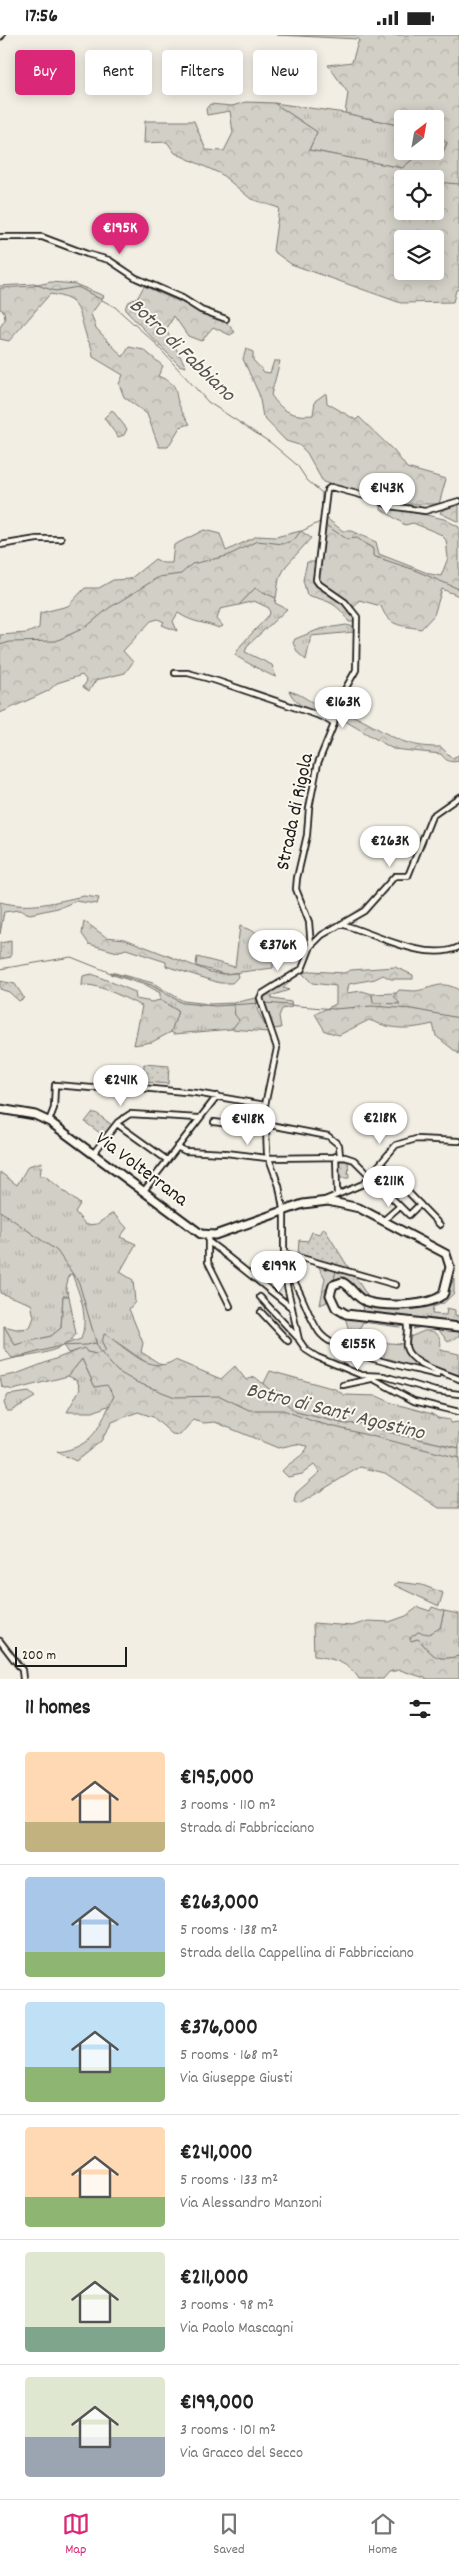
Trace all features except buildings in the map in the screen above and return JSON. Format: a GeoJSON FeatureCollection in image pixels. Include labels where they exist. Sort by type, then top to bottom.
{"type":"FeatureCollection","features":[{"type":"Feature","properties":{"kind":"main road","name":"Via Volterrana"},"geometry":{"type":"LineString","coordinates":[[0,1109],[35,1115],[49,1121],[210,1241]]}},
{"type":"Feature","properties":{"kind":"main road"},"geometry":{"type":"LineString","coordinates":[[210,1241],[310,1202],[325,1201],[352,1205],[423,1240],[444,1248],[452,1256],[451,1279],[443,1295],[432,1302],[388,1306],[363,1300],[343,1283],[336,1283],[331,1288],[332,1301],[344,1313],[459,1327]]}},
{"type":"Feature","properties":{"kind":"street"},"geometry":{"type":"LineString","coordinates":[[0,237],[42,237],[87,255],[109,260],[136,277],[201,309],[226,319]]}},
{"type":"Feature","properties":{"kind":"street","name":"Strada di Rigola"},"geometry":{"type":"LineString","coordinates":[[311,946],[309,922],[296,889],[297,878],[307,835],[309,808],[318,763],[334,724],[336,705],[356,670],[357,617],[345,602],[316,580],[324,528],[326,495],[331,487],[376,499],[390,506],[425,511],[459,501]]}},
{"type":"Feature","properties":{"kind":"street"},"geometry":{"type":"LineString","coordinates":[[0,545],[37,539],[61,539]]}},
{"type":"Feature","properties":{"kind":"street"},"geometry":{"type":"LineString","coordinates":[[175,673],[188,673],[217,681],[323,717],[334,724]]}},
{"type":"Feature","properties":{"kind":"street"},"geometry":{"type":"LineString","coordinates":[[437,1375],[363,1355],[329,1341],[318,1331],[303,1296],[281,1265],[284,1255],[284,1211],[279,1186],[268,1158],[265,1105],[277,1051],[273,1033],[262,1009],[260,998],[262,994],[303,968],[311,946],[322,935],[364,911],[395,876],[408,875],[413,868],[432,816],[459,797]]}},
{"type":"Feature","properties":{"kind":"street"},"geometry":{"type":"LineString","coordinates":[[341,924],[408,947],[437,952],[459,947]]}},
{"type":"Feature","properties":{"kind":"street"},"geometry":{"type":"LineString","coordinates":[[49,1121],[54,1109],[54,1085],[89,1088],[118,1086],[217,1096],[265,1105]]}},
{"type":"Feature","properties":{"kind":"street"},"geometry":{"type":"LineString","coordinates":[[144,1192],[217,1096]]}},
{"type":"Feature","properties":{"kind":"street"},"geometry":{"type":"LineString","coordinates":[[93,1154],[126,1115],[136,1113],[198,1119]]}},
{"type":"Feature","properties":{"kind":"street"},"geometry":{"type":"LineString","coordinates":[[214,1122],[266,1126],[328,1136],[338,1144],[338,1193]]}},
{"type":"Feature","properties":{"kind":"street"},"geometry":{"type":"LineString","coordinates":[[117,1124],[167,1160]]}},
{"type":"Feature","properties":{"kind":"street"},"geometry":{"type":"LineString","coordinates":[[325,1201],[338,1193],[361,1185],[382,1165],[391,1147],[409,1140],[459,1141]]}},
{"type":"Feature","properties":{"kind":"street"},"geometry":{"type":"LineString","coordinates":[[177,1147],[185,1151],[268,1158],[338,1156],[352,1159],[370,1176]]}},
{"type":"Feature","properties":{"kind":"street"},"geometry":{"type":"LineString","coordinates":[[382,1165],[440,1225]]}},
{"type":"Feature","properties":{"kind":"street"},"geometry":{"type":"LineString","coordinates":[[382,1165],[382,1187],[400,1206],[409,1215],[420,1204]]}},
{"type":"Feature","properties":{"kind":"street"},"geometry":{"type":"LineString","coordinates":[[384,1220],[400,1206]]}},
{"type":"Feature","properties":{"kind":"street"},"geometry":{"type":"LineString","coordinates":[[210,1241],[292,1308]]}},
{"type":"Feature","properties":{"kind":"street"},"geometry":{"type":"LineString","coordinates":[[210,1241],[208,1263],[230,1306]]}},
{"type":"Feature","properties":{"kind":"street"},"geometry":{"type":"LineString","coordinates":[[284,1255],[296,1256],[396,1285]]}},
{"type":"Feature","properties":{"kind":"street"},"geometry":{"type":"LineString","coordinates":[[284,1255],[290,1263],[287,1274],[298,1338]]}},
{"type":"Feature","properties":{"kind":"street"},"geometry":{"type":"LineString","coordinates":[[260,1297],[298,1338],[306,1350],[317,1357],[368,1376],[386,1376],[434,1391],[457,1394]]}},
{"type":"Feature","properties":{"kind":"street"},"geometry":{"type":"LineString","coordinates":[[261,1312],[288,1341]]}},
{"type":"Feature","properties":{"kind":"street"},"geometry":{"type":"LineString","coordinates":[[406,1320],[409,1330]]}},
{"type":"Feature","properties":{"kind":"street"},"geometry":{"type":"LineString","coordinates":[[416,1321],[409,1330],[406,1342],[408,1352],[425,1365],[459,1379]]}},
{"type":"Feature","properties":{"kind":"street"},"geometry":{"type":"LineString","coordinates":[[280,1332],[286,1326]]}},
{"type":"Feature","properties":{"kind":"street"},"geometry":{"type":"LineString","coordinates":[[368,1376],[372,1380]]}},
{"type":"Feature","properties":{"kind":"street"},"geometry":{"type":"LineString","coordinates":[[448,1378],[459,1379]]}},
{"type":"Feature","properties":{"kind":"street"},"geometry":{"type":"LineString","coordinates":[[343,1385],[364,1379],[372,1380],[418,1402],[459,1412]]}},
{"type":"Feature","properties":{"kind":"street"},"geometry":{"type":"LineString","coordinates":[[0,1641],[22,1670],[23,1679]]}},
{"type":"Feature","properties":{"kind":"green space"},"geometry":{"type":"Polygon","coordinates":[[[277,35],[459,35],[459,289],[456,290],[453,302],[401,303],[291,264],[273,251],[279,208],[251,199],[221,174],[175,153],[167,142],[144,143],[145,121],[194,121],[206,150],[224,151],[233,133],[230,111],[207,115],[206,109],[210,104],[232,106],[246,102],[274,103],[317,132],[309,150],[402,168],[412,160],[444,160],[444,150],[447,143],[444,142],[444,110],[394,110],[394,124],[345,113],[348,93],[328,65],[352,62],[359,39],[277,35]]]}},
{"type":"Feature","properties":{"kind":"green space"},"geometry":{"type":"Polygon","coordinates":[[[274,103],[345,113],[394,124],[394,160],[412,160],[402,168],[309,150],[317,132],[274,103]]]}},
{"type":"Feature","properties":{"kind":"green space"},"geometry":{"type":"Polygon","coordinates":[[[51,282],[75,284],[104,296],[91,314],[96,328],[123,357],[129,347],[144,350],[163,366],[158,376],[166,379],[173,385],[181,409],[190,424],[180,427],[168,447],[159,447],[147,414],[124,397],[119,384],[123,375],[93,357],[80,312],[68,299],[50,294],[9,341],[0,339],[0,327],[5,320],[4,311],[0,309],[0,288],[33,286],[51,282]]]}},
{"type":"Feature","properties":{"kind":"green space"},"geometry":{"type":"Polygon","coordinates":[[[144,286],[227,323],[235,332],[230,335],[213,327],[201,341],[188,336],[174,316],[166,330],[186,367],[179,365],[125,310],[127,303],[138,297],[144,286]]]}},
{"type":"Feature","properties":{"kind":"green space"},"geometry":{"type":"Polygon","coordinates":[[[246,349],[253,352],[253,360],[264,372],[270,373],[274,361],[280,361],[271,395],[288,412],[299,415],[313,415],[315,401],[326,393],[327,403],[356,420],[359,417],[394,451],[407,468],[446,479],[439,504],[409,504],[405,507],[323,482],[307,453],[299,445],[286,441],[263,417],[259,394],[243,359],[246,349]]]}},
{"type":"Feature","properties":{"kind":"green space"},"geometry":{"type":"Polygon","coordinates":[[[112,410],[127,429],[124,435],[118,437],[104,418],[112,410]]]}},
{"type":"Feature","properties":{"kind":"green space"},"geometry":{"type":"Polygon","coordinates":[[[459,504],[459,522],[440,513],[441,511],[459,504]]]}},
{"type":"Feature","properties":{"kind":"green space"},"geometry":{"type":"Polygon","coordinates":[[[381,505],[444,519],[459,527],[459,596],[442,589],[434,615],[421,629],[396,624],[388,618],[381,606],[359,600],[354,607],[321,583],[318,576],[326,518],[343,531],[351,531],[376,542],[379,554],[430,574],[441,576],[448,558],[446,540],[440,534],[413,523],[405,525],[381,509],[381,505]]]}},
{"type":"Feature","properties":{"kind":"green space"},"geometry":{"type":"Polygon","coordinates":[[[204,530],[220,534],[226,551],[257,536],[275,537],[301,531],[311,538],[286,566],[279,579],[276,598],[255,588],[239,605],[220,609],[217,619],[223,626],[219,628],[189,619],[178,613],[173,621],[177,631],[162,625],[164,622],[158,619],[151,621],[123,651],[133,662],[125,673],[96,680],[89,691],[83,687],[87,681],[82,675],[57,683],[48,691],[0,713],[0,635],[27,633],[39,628],[40,613],[68,606],[85,588],[99,588],[113,580],[130,579],[155,559],[163,563],[172,563],[174,545],[204,530]]]}},
{"type":"Feature","properties":{"kind":"green space"},"geometry":{"type":"Polygon","coordinates":[[[307,562],[316,562],[316,584],[346,604],[356,617],[355,622],[349,622],[345,615],[331,603],[307,595],[303,580],[307,562]]]}},
{"type":"Feature","properties":{"kind":"green space"},"geometry":{"type":"Polygon","coordinates":[[[255,588],[276,598],[275,603],[287,609],[248,645],[245,652],[272,665],[276,677],[235,655],[241,645],[270,614],[269,608],[254,601],[239,605],[255,588]]]}},
{"type":"Feature","properties":{"kind":"green space"},"geometry":{"type":"Polygon","coordinates":[[[346,625],[355,627],[354,632],[311,636],[306,660],[298,653],[293,643],[295,639],[320,629],[346,625]]]}},
{"type":"Feature","properties":{"kind":"green space"},"geometry":{"type":"Polygon","coordinates":[[[289,691],[313,703],[333,706],[333,721],[302,706],[289,691]]]}},
{"type":"Feature","properties":{"kind":"green space"},"geometry":{"type":"Polygon","coordinates":[[[347,708],[349,714],[393,737],[414,745],[441,747],[452,758],[459,755],[459,761],[449,761],[441,754],[393,749],[340,718],[341,711],[347,708]]]}},
{"type":"Feature","properties":{"kind":"green space"},"geometry":{"type":"Polygon","coordinates":[[[84,896],[99,898],[97,904],[75,901],[62,907],[30,914],[19,910],[4,912],[0,934],[0,902],[32,905],[84,896]]]}},
{"type":"Feature","properties":{"kind":"green space"},"geometry":{"type":"Polygon","coordinates":[[[84,921],[106,937],[125,939],[210,972],[237,973],[238,977],[232,983],[220,983],[166,966],[166,962],[126,949],[117,952],[89,944],[82,934],[84,921]]]}},
{"type":"Feature","properties":{"kind":"green space"},"geometry":{"type":"Polygon","coordinates":[[[240,926],[275,940],[273,968],[225,974],[196,966],[197,957],[235,967],[240,926]]]}},
{"type":"Feature","properties":{"kind":"green space"},"geometry":{"type":"Polygon","coordinates":[[[11,941],[11,957],[0,959],[0,943],[11,941]]]}},
{"type":"Feature","properties":{"kind":"green space"},"geometry":{"type":"Polygon","coordinates":[[[395,967],[413,975],[413,979],[391,979],[383,975],[375,979],[349,984],[347,993],[362,991],[372,994],[373,1003],[400,1004],[394,996],[399,990],[415,991],[447,985],[459,990],[459,1054],[436,1036],[433,1024],[400,1028],[386,1026],[369,1020],[339,1035],[325,1031],[315,1014],[336,1004],[336,986],[312,983],[302,973],[312,971],[344,973],[351,970],[395,967]]]}},
{"type":"Feature","properties":{"kind":"green space"},"geometry":{"type":"Polygon","coordinates":[[[111,972],[153,983],[183,1001],[210,1004],[233,1003],[235,1015],[240,1020],[232,1029],[174,1034],[171,1032],[178,1011],[160,1000],[160,993],[148,986],[110,974],[111,972]]]}},
{"type":"Feature","properties":{"kind":"green space"},"geometry":{"type":"Polygon","coordinates":[[[92,974],[135,992],[136,999],[152,1002],[160,1000],[178,1011],[171,1032],[152,1042],[134,1045],[142,1006],[95,986],[82,986],[83,976],[92,974]]]}},
{"type":"Feature","properties":{"kind":"green space"},"geometry":{"type":"Polygon","coordinates":[[[288,978],[290,982],[283,988],[289,990],[271,996],[273,999],[291,1002],[292,1007],[282,1009],[279,1016],[281,1028],[273,1029],[261,999],[288,978]]]}},
{"type":"Feature","properties":{"kind":"green space"},"geometry":{"type":"Polygon","coordinates":[[[0,981],[15,984],[24,998],[19,1001],[9,992],[0,989],[0,981]]]}},
{"type":"Feature","properties":{"kind":"green space"},"geometry":{"type":"Polygon","coordinates":[[[397,993],[395,996],[400,1004],[373,1003],[372,994],[397,993]]]}},
{"type":"Feature","properties":{"kind":"green space"},"geometry":{"type":"Polygon","coordinates":[[[256,998],[257,1009],[268,1032],[232,1029],[239,1020],[235,1015],[233,1003],[256,998]]]}},
{"type":"Feature","properties":{"kind":"green space"},"geometry":{"type":"Polygon","coordinates":[[[144,1064],[169,1066],[168,1084],[143,1082],[144,1064]]]}},
{"type":"Feature","properties":{"kind":"green space"},"geometry":{"type":"Polygon","coordinates":[[[92,1113],[96,1113],[112,1125],[104,1136],[85,1122],[92,1113]]]}},
{"type":"Feature","properties":{"kind":"green space"},"geometry":{"type":"Polygon","coordinates":[[[339,1161],[348,1161],[349,1178],[339,1178],[339,1161]]]}},
{"type":"Feature","properties":{"kind":"green space"},"geometry":{"type":"Polygon","coordinates":[[[42,1162],[40,1176],[45,1176],[80,1204],[75,1212],[86,1225],[97,1224],[113,1213],[127,1228],[120,1237],[136,1244],[120,1272],[133,1280],[135,1302],[129,1309],[143,1343],[141,1352],[162,1365],[150,1365],[105,1334],[102,1343],[106,1351],[96,1354],[87,1352],[84,1349],[68,1353],[63,1345],[81,1339],[84,1322],[78,1290],[72,1274],[69,1275],[66,1288],[69,1296],[63,1296],[61,1328],[51,1336],[15,1345],[4,1326],[16,1329],[30,1328],[34,1317],[31,1304],[0,1293],[0,1172],[17,1185],[28,1166],[42,1162]]]}},
{"type":"Feature","properties":{"kind":"green space"},"geometry":{"type":"Polygon","coordinates":[[[324,1228],[350,1270],[298,1255],[299,1240],[308,1241],[312,1232],[320,1234],[324,1228]]]}},
{"type":"Feature","properties":{"kind":"green space"},"geometry":{"type":"Polygon","coordinates":[[[317,1264],[336,1270],[334,1280],[325,1290],[327,1302],[320,1305],[325,1278],[317,1264]]]}},
{"type":"Feature","properties":{"kind":"green space"},"geometry":{"type":"Polygon","coordinates":[[[336,1270],[354,1275],[370,1300],[342,1279],[334,1280],[336,1270]]]}},
{"type":"Feature","properties":{"kind":"green space"},"geometry":{"type":"Polygon","coordinates":[[[454,1278],[454,1293],[444,1303],[433,1307],[432,1314],[446,1315],[447,1308],[455,1310],[455,1315],[459,1316],[459,1324],[362,1313],[363,1303],[389,1309],[434,1305],[447,1295],[454,1278]]]}},
{"type":"Feature","properties":{"kind":"green space"},"geometry":{"type":"Polygon","coordinates":[[[63,1296],[69,1296],[76,1334],[71,1340],[56,1349],[12,1358],[4,1348],[4,1326],[15,1345],[51,1336],[61,1328],[63,1296]]]}},
{"type":"Feature","properties":{"kind":"green space"},"geometry":{"type":"Polygon","coordinates":[[[345,1317],[403,1324],[404,1326],[399,1327],[363,1322],[359,1329],[363,1332],[376,1334],[376,1342],[403,1344],[407,1355],[436,1374],[390,1359],[375,1357],[370,1353],[369,1355],[350,1334],[345,1317]]]}},
{"type":"Feature","properties":{"kind":"green space"},"geometry":{"type":"Polygon","coordinates":[[[417,1325],[459,1331],[459,1336],[448,1342],[438,1329],[423,1327],[413,1329],[417,1325]]]}},
{"type":"Feature","properties":{"kind":"green space"},"geometry":{"type":"Polygon","coordinates":[[[424,1331],[432,1331],[438,1335],[441,1342],[440,1350],[459,1354],[459,1375],[432,1366],[420,1360],[409,1351],[410,1337],[424,1331]]]}},
{"type":"Feature","properties":{"kind":"green space"},"geometry":{"type":"Polygon","coordinates":[[[104,1334],[138,1358],[156,1365],[175,1360],[221,1379],[235,1366],[246,1380],[255,1377],[296,1412],[345,1424],[363,1423],[387,1432],[459,1448],[459,1508],[439,1508],[385,1473],[360,1467],[299,1504],[294,1502],[296,1493],[320,1472],[314,1465],[302,1474],[288,1477],[282,1471],[304,1453],[308,1446],[296,1444],[278,1448],[215,1422],[204,1423],[193,1420],[180,1435],[172,1434],[153,1417],[138,1412],[112,1422],[101,1441],[76,1461],[57,1452],[80,1445],[94,1433],[114,1396],[107,1385],[95,1387],[82,1359],[68,1376],[13,1390],[2,1387],[0,1377],[16,1374],[84,1348],[87,1352],[96,1354],[106,1351],[102,1343],[104,1334]]]}},
{"type":"Feature","properties":{"kind":"green space"},"geometry":{"type":"Polygon","coordinates":[[[82,1359],[95,1387],[107,1384],[114,1396],[110,1405],[93,1412],[67,1412],[80,1389],[77,1380],[68,1376],[82,1359]]]}},
{"type":"Feature","properties":{"kind":"green space"},"geometry":{"type":"Polygon","coordinates":[[[270,1371],[335,1389],[344,1395],[377,1396],[392,1403],[450,1420],[450,1423],[459,1422],[459,1448],[387,1432],[363,1423],[346,1424],[296,1412],[263,1385],[270,1371]]]}},
{"type":"Feature","properties":{"kind":"green space"},"geometry":{"type":"Polygon","coordinates":[[[29,1392],[35,1397],[11,1411],[7,1411],[4,1403],[8,1395],[29,1392]]]}},
{"type":"Feature","properties":{"kind":"green space"},"geometry":{"type":"Polygon","coordinates":[[[397,1582],[422,1585],[443,1593],[439,1606],[394,1585],[397,1582]]]}},
{"type":"Feature","properties":{"kind":"green space"},"geometry":{"type":"Polygon","coordinates":[[[418,1607],[430,1611],[432,1607],[444,1611],[440,1628],[429,1634],[418,1632],[410,1638],[411,1641],[418,1639],[440,1658],[459,1656],[459,1679],[428,1679],[400,1670],[389,1672],[383,1679],[359,1679],[346,1665],[327,1658],[314,1656],[313,1623],[352,1626],[368,1621],[389,1622],[406,1616],[418,1607]]]}},
{"type":"Feature","properties":{"kind":"green space"},"geometry":{"type":"Polygon","coordinates":[[[444,1611],[459,1614],[459,1656],[451,1658],[440,1658],[418,1639],[411,1641],[410,1638],[418,1632],[440,1628],[444,1611]]]}},
{"type":"Feature","properties":{"kind":"waterway"},"geometry":{"type":"LineString","coordinates":[[444,183],[459,184]]}},
{"type":"Feature","properties":{"kind":"waterway","name":"Botro di Fabbiano"},"geometry":{"type":"LineString","coordinates":[[0,286],[34,284],[55,291],[78,287],[115,307],[153,341],[208,402],[271,443],[297,465],[307,480],[322,493],[321,522]]}},
{"type":"Feature","properties":{"kind":"waterway"},"geometry":{"type":"LineString","coordinates":[[0,645],[10,642],[56,641],[86,627],[109,608],[159,577],[181,574],[192,564],[227,556],[257,541],[283,544],[294,540],[300,532],[320,522]]}},
{"type":"Feature","properties":{"kind":"waterway"},"geometry":{"type":"LineString","coordinates":[[324,524],[347,539],[357,538],[373,549],[373,556],[412,569],[459,589]]}},
{"type":"Feature","properties":{"kind":"waterway"},"geometry":{"type":"LineString","coordinates":[[0,969],[71,957],[111,973],[151,985],[182,1003],[215,1006],[261,1003]]}},
{"type":"Feature","properties":{"kind":"waterway"},"geometry":{"type":"LineString","coordinates":[[265,1003],[334,1009],[372,1006],[412,1009],[459,1018]]}},
{"type":"Feature","properties":{"kind":"waterway","name":"Botro di Sant' Agostino"},"geometry":{"type":"LineString","coordinates":[[0,1211],[57,1251],[79,1283],[98,1349],[117,1371],[136,1382],[175,1397],[220,1396],[249,1410],[283,1410],[315,1422],[459,1458]]}},
{"type":"Feature","properties":{"kind":"waterway"},"geometry":{"type":"LineString","coordinates":[[0,1362],[60,1346],[96,1343]]}},
{"type":"Feature","properties":{"kind":"tunnel"},"geometry":{"type":"LineString","coordinates":[[437,1375],[448,1378]]}}]}
